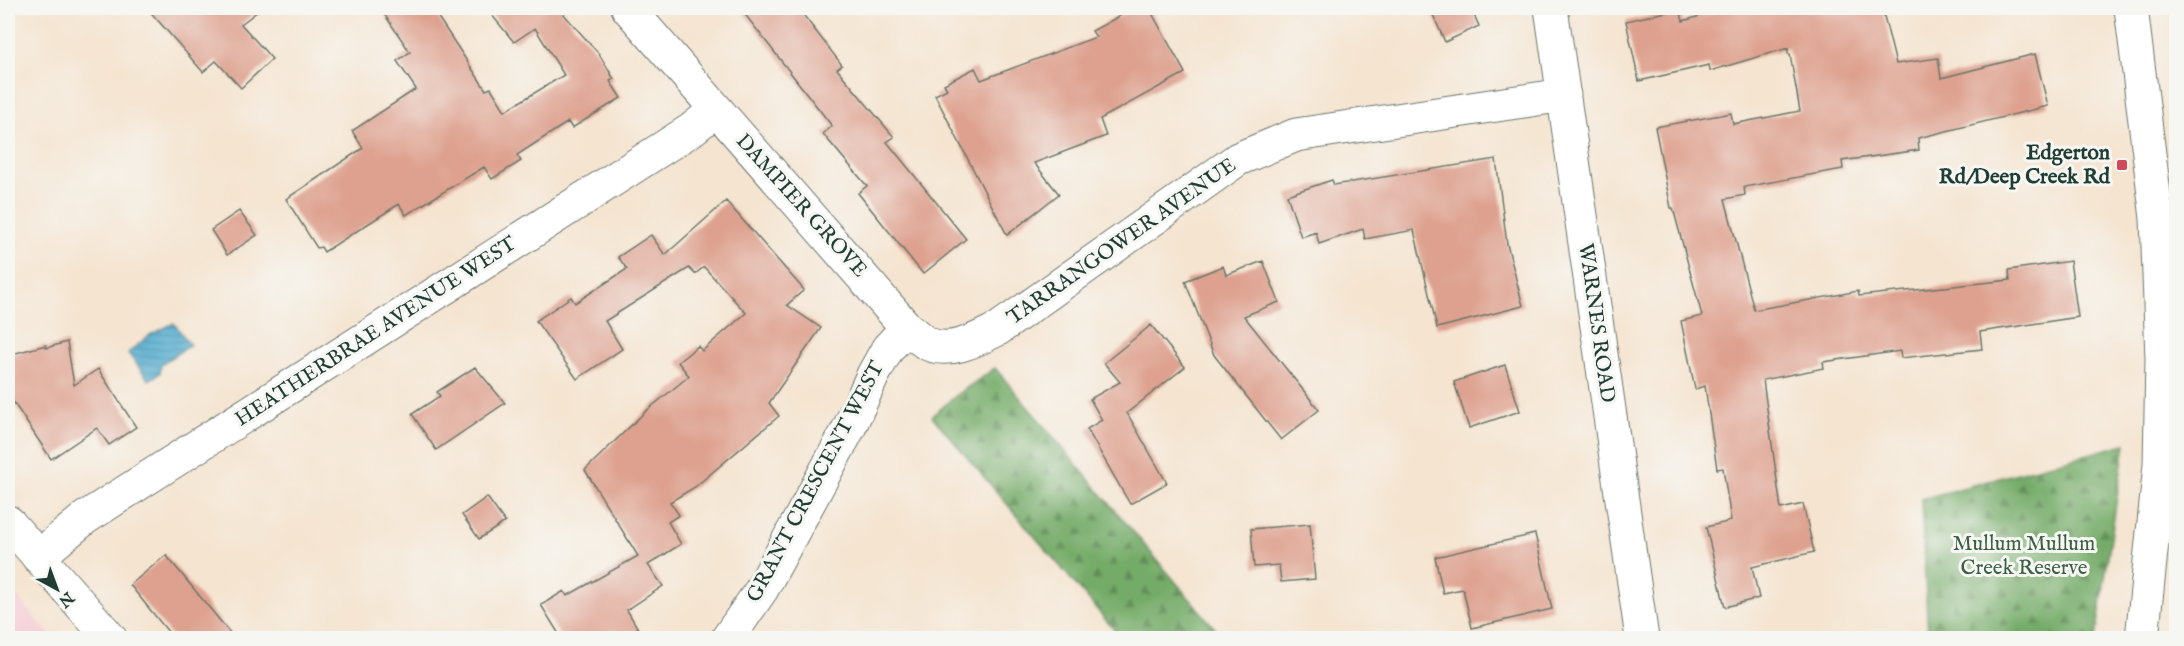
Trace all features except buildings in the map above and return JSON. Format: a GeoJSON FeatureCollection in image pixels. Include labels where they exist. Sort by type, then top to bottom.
{"type":"FeatureCollection","features":[{"type":"Feature","properties":{"kind":"street","name":"DAMPIER GROVE"},"geometry":{"type":"LineString","coordinates":[[628,8],[908,328],[928,344],[953,347],[976,341],[998,328]]}},
{"type":"Feature","properties":{"kind":"street","name":"WARNES ROAD"},"geometry":{"type":"LineString","coordinates":[[1551,8],[1642,639]]}},
{"type":"Feature","properties":{"kind":"street"},"geometry":{"type":"LineString","coordinates":[[2131,8],[2167,218],[2160,465],[2142,639]]}},
{"type":"Feature","properties":{"kind":"street","name":"TARRANGOWER AVENUE"},"geometry":{"type":"LineString","coordinates":[[998,328],[1238,159],[1296,135],[1564,95]]}},
{"type":"Feature","properties":{"kind":"street","name":"HEATHERBRAE AVENUE WEST"},"geometry":{"type":"LineString","coordinates":[[38,557],[85,518],[692,130],[716,110]]}},
{"type":"Feature","properties":{"kind":"street","name":"GRANT CRESCENT WEST"},"geometry":{"type":"LineString","coordinates":[[728,639],[762,589],[849,428],[888,348],[908,328]]}},
{"type":"Feature","properties":{"kind":"street"},"geometry":{"type":"LineString","coordinates":[[8,522],[110,639]]}},
{"type":"Feature","properties":{"kind":"shaded area"},"geometry":{"type":"Polygon","coordinates":[[[8,587],[53,638],[8,638],[8,587]]]}},
{"type":"Feature","properties":{"kind":"green space"},"geometry":{"type":"Polygon","coordinates":[[[995,368],[1223,638],[1121,638],[932,416],[959,393],[995,368]]]}},
{"type":"Feature","properties":{"kind":"green space","name":"Mullum Mullum Creek Reserve"},"geometry":{"type":"Polygon","coordinates":[[[2125,444],[2096,638],[1928,638],[1921,499],[2125,444]]]}},
{"type":"Feature","properties":{"kind":"water"},"geometry":{"type":"Polygon","coordinates":[[[174,323],[190,345],[161,364],[160,373],[149,380],[128,353],[150,335],[174,323]]]}},
{"type":"Feature","properties":{"kind":"place","name":"Edgerton Rd/Deep Creek Rd"},"geometry":{"type":"Point","coordinates":[2122,165]}}]}
